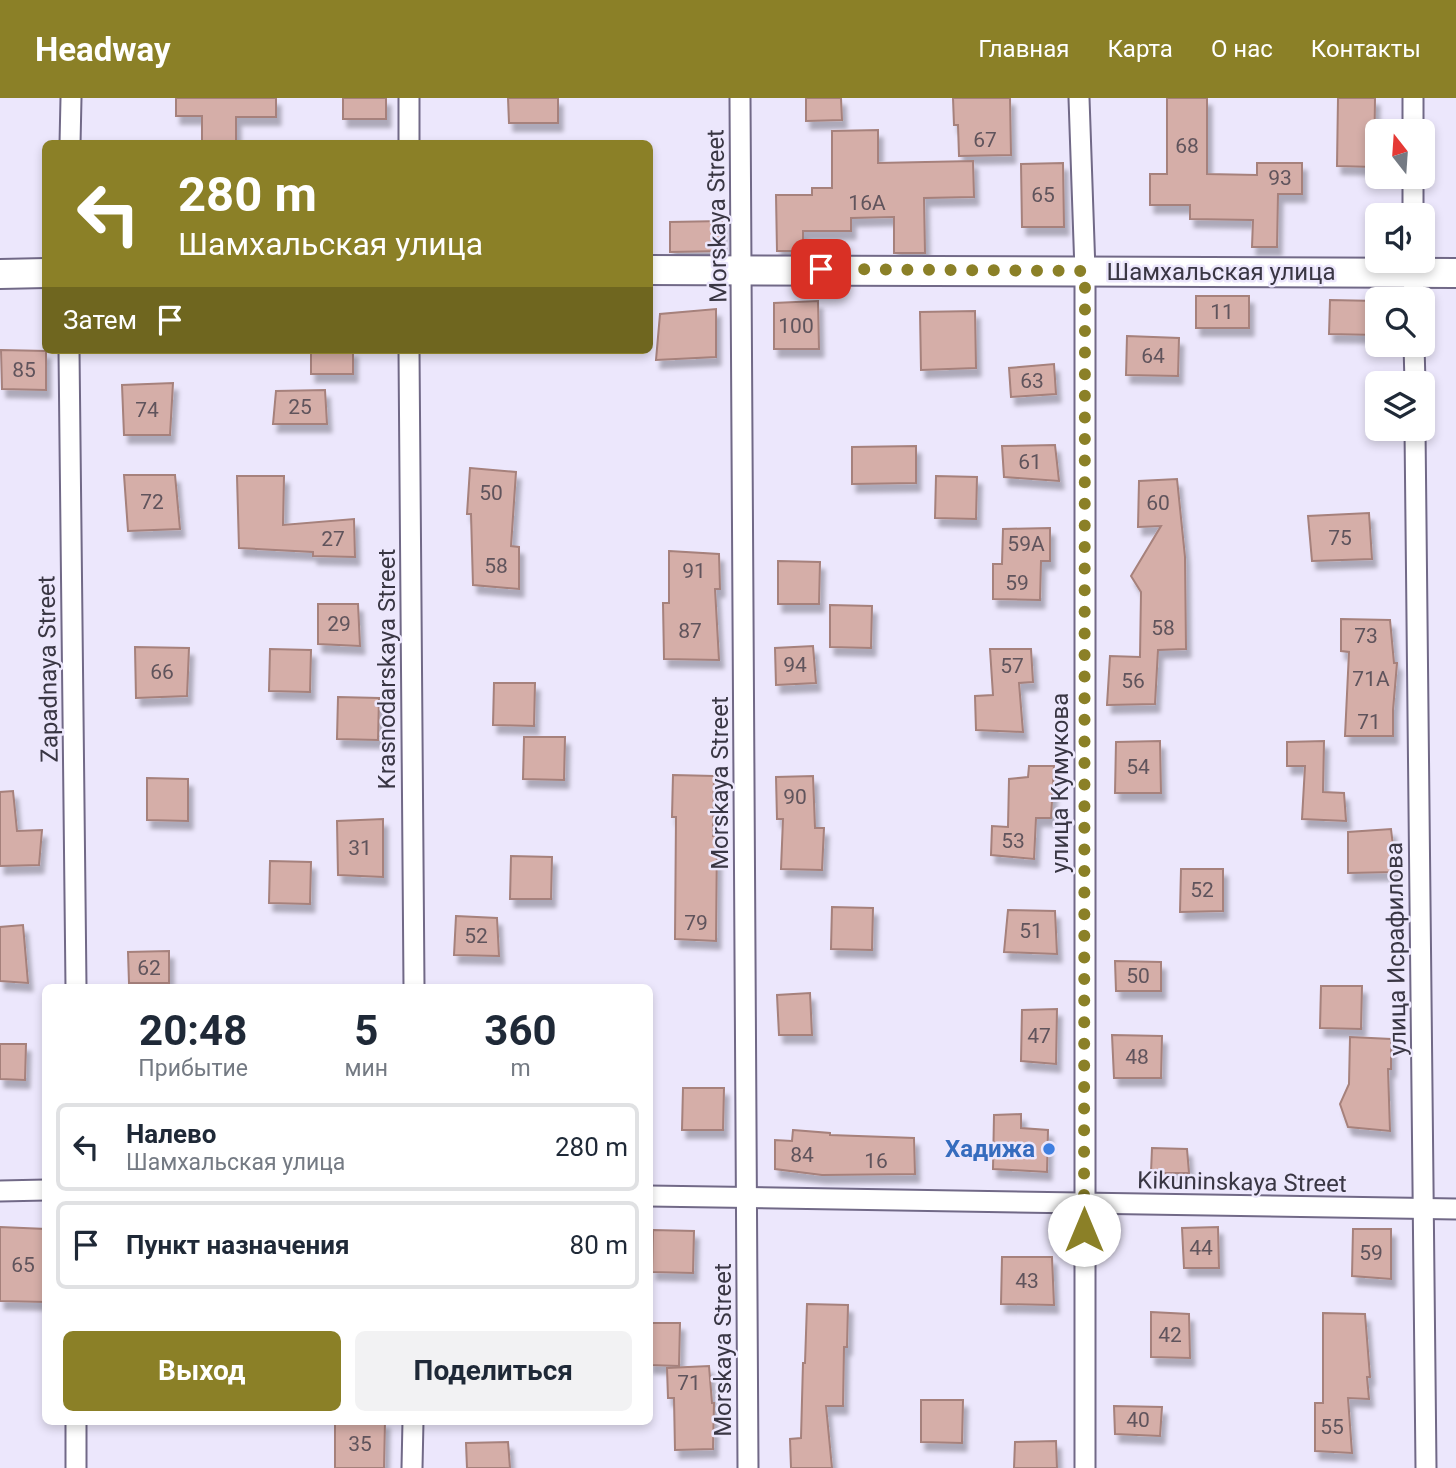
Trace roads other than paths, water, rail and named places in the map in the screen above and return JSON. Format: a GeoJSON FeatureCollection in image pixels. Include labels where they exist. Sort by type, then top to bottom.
{"type":"FeatureCollection","features":[{"type":"Feature","properties":{"kind":"street"},"geometry":{"type":"LineString","coordinates":[[70,140],[71,98]]}},
{"type":"Feature","properties":{"kind":"street"},"geometry":{"type":"LineString","coordinates":[[409,98],[409,140]]}},
{"type":"Feature","properties":{"kind":"street","name":"Morskaya Street"},"geometry":{"type":"LineString","coordinates":[[740,98],[748,1468]]}},
{"type":"Feature","properties":{"kind":"street","name":"улица Кумукова"},"geometry":{"type":"LineString","coordinates":[[1079,98],[1085,271],[1085,1468]]}},
{"type":"Feature","properties":{"kind":"street"},"geometry":{"type":"LineString","coordinates":[[1413,98],[1413,119]]}},
{"type":"Feature","properties":{"kind":"street","name":"Шамхальская улица"},"geometry":{"type":"LineString","coordinates":[[653,270],[1085,271],[1414,278],[1456,273]]}},
{"type":"Feature","properties":{"kind":"street"},"geometry":{"type":"LineString","coordinates":[[0,274],[42,273]]}},
{"type":"Feature","properties":{"kind":"street","name":"Zapadnaya Street"},"geometry":{"type":"LineString","coordinates":[[69,354],[76,984]]}},
{"type":"Feature","properties":{"kind":"street","name":"Krasnodarskaya Street"},"geometry":{"type":"LineString","coordinates":[[409,354],[414,984]]}},
{"type":"Feature","properties":{"kind":"street","name":"улица Исрафилова"},"geometry":{"type":"LineString","coordinates":[[1415,441],[1426,1468]]}},
{"type":"Feature","properties":{"kind":"street"},"geometry":{"type":"LineString","coordinates":[[0,1191],[42,1190]]}},
{"type":"Feature","properties":{"kind":"street","name":"Kikuninskaya Street"},"geometry":{"type":"LineString","coordinates":[[653,1196],[1456,1209]]}},
{"type":"Feature","properties":{"kind":"street"},"geometry":{"type":"LineString","coordinates":[[76,1425],[76,1468]]}},
{"type":"Feature","properties":{"kind":"street"},"geometry":{"type":"LineString","coordinates":[[412,1468],[413,1425]]}},
{"type":"Feature","properties":{"kind":"place","name":"Хадижа"},"geometry":{"type":"Point","coordinates":[1049,1149]}}]}
